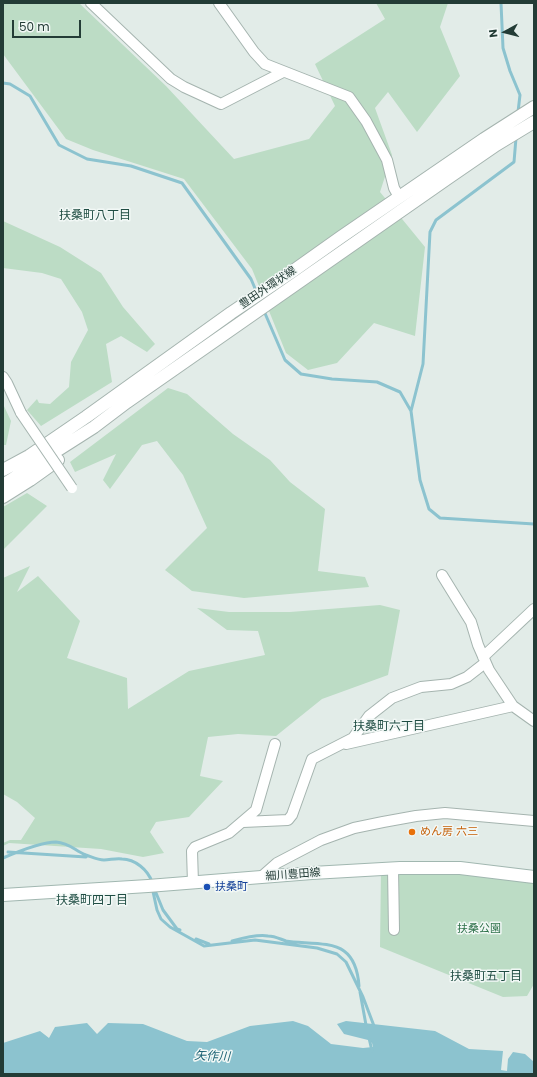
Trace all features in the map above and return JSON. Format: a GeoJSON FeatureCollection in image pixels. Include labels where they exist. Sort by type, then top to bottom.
{"type":"FeatureCollection","features":[{"type":"Feature","properties":{"kind":"street"},"geometry":{"type":"LineString","coordinates":[[92,3],[171,79],[184,87],[221,104],[283,72]]}},
{"type":"Feature","properties":{"kind":"street"},"geometry":{"type":"LineString","coordinates":[[219,3],[254,52],[265,64],[349,97],[366,121],[387,160],[394,188],[399,197]]}},
{"type":"Feature","properties":{"kind":"street","name":"豊田外環状線"},"geometry":{"type":"LineString","coordinates":[[297,276],[399,197],[534,107]]}},
{"type":"Feature","properties":{"kind":"street","name":"豊田外環状線"},"geometry":{"type":"LineString","coordinates":[[3,485],[32,460],[297,276],[410,204],[496,145],[534,122]]}},
{"type":"Feature","properties":{"kind":"street","name":"豊田外環状線"},"geometry":{"type":"LineString","coordinates":[[3,470],[32,460],[94,427],[127,402],[159,373]]}},
{"type":"Feature","properties":{"kind":"street"},"geometry":{"type":"LineString","coordinates":[[3,377],[21,413],[72,488]]}},
{"type":"Feature","properties":{"kind":"street"},"geometry":{"type":"LineString","coordinates":[[3,497],[64,456],[94,427]]}},
{"type":"Feature","properties":{"kind":"street"},"geometry":{"type":"LineString","coordinates":[[3,463],[32,460]]}},
{"type":"Feature","properties":{"kind":"street"},"geometry":{"type":"LineString","coordinates":[[442,575],[471,622],[484,660],[514,706],[534,721]]}},
{"type":"Feature","properties":{"kind":"street"},"geometry":{"type":"LineString","coordinates":[[243,822],[288,820],[292,815],[312,760],[353,738],[369,716],[392,698],[421,687],[451,684],[467,677],[534,610]]}},
{"type":"Feature","properties":{"kind":"street"},"geometry":{"type":"LineString","coordinates":[[336,747],[514,706]]}},
{"type":"Feature","properties":{"kind":"street"},"geometry":{"type":"LineString","coordinates":[[193,883],[192,851],[195,847],[229,833],[256,810],[274,744]]}},
{"type":"Feature","properties":{"kind":"street"},"geometry":{"type":"LineString","coordinates":[[260,878],[277,863],[321,840],[342,831],[383,822],[445,812],[534,821]]}},
{"type":"Feature","properties":{"kind":"street","name":"細川豊田線"},"geometry":{"type":"LineString","coordinates":[[3,895],[393,869],[460,868],[534,877]]}},
{"type":"Feature","properties":{"kind":"street"},"geometry":{"type":"LineString","coordinates":[[393,869],[394,930]]}},
{"type":"Feature","properties":{"kind":"green space"},"geometry":{"type":"Polygon","coordinates":[[[3,3],[79,3],[166,86],[234,159],[309,139],[335,106],[315,64],[385,19],[376,3],[448,3],[440,27],[460,76],[417,132],[388,92],[375,108],[392,155],[380,192],[425,247],[415,336],[374,323],[337,363],[308,370],[286,353],[252,269],[184,179],[93,150],[66,139],[3,54],[3,3]]]}},
{"type":"Feature","properties":{"kind":"green space"},"geometry":{"type":"Polygon","coordinates":[[[3,221],[60,247],[101,273],[123,307],[155,344],[147,352],[121,336],[106,344],[112,382],[41,426],[27,410],[37,399],[39,403],[50,404],[69,387],[71,362],[88,330],[82,312],[61,279],[42,273],[3,268],[3,221]]]}},
{"type":"Feature","properties":{"kind":"green space"},"geometry":{"type":"Polygon","coordinates":[[[168,388],[187,394],[233,434],[270,460],[290,482],[325,509],[318,571],[365,577],[369,587],[244,598],[192,591],[165,570],[207,528],[183,475],[157,441],[142,445],[110,489],[103,480],[116,454],[75,472],[70,462],[168,388]]]}},
{"type":"Feature","properties":{"kind":"green space"},"geometry":{"type":"Polygon","coordinates":[[[3,404],[11,421],[6,445],[3,445],[3,404]]]}},
{"type":"Feature","properties":{"kind":"green space"},"geometry":{"type":"Polygon","coordinates":[[[27,493],[47,506],[3,550],[3,507],[27,493]]]}},
{"type":"Feature","properties":{"kind":"green space"},"geometry":{"type":"Polygon","coordinates":[[[30,566],[17,592],[38,576],[80,621],[67,658],[127,678],[128,709],[189,671],[265,655],[258,631],[227,630],[197,608],[229,612],[290,612],[380,605],[400,610],[388,675],[322,699],[276,736],[238,734],[208,737],[200,776],[223,781],[189,817],[156,822],[150,832],[164,853],[143,857],[101,849],[9,843],[3,846],[3,843],[10,840],[21,840],[35,818],[17,802],[3,794],[3,578],[30,566]]]}},
{"type":"Feature","properties":{"kind":"green space","name":"扶桑公園"},"geometry":{"type":"Polygon","coordinates":[[[381,870],[461,873],[524,880],[534,883],[534,984],[527,996],[503,997],[380,947],[381,870]]]}},
{"type":"Feature","properties":{"kind":"water","name":"矢作川"},"geometry":{"type":"Polygon","coordinates":[[[293,1021],[308,1026],[331,1044],[363,1048],[373,1047],[372,1043],[368,1040],[344,1034],[337,1024],[346,1021],[435,1031],[469,1049],[503,1051],[501,1070],[507,1071],[508,1059],[513,1052],[525,1054],[534,1062],[534,1074],[3,1074],[3,1043],[40,1031],[49,1038],[55,1027],[87,1023],[97,1034],[108,1023],[143,1024],[187,1041],[207,1042],[250,1026],[293,1021]]]}},
{"type":"Feature","properties":{"kind":"waterway"},"geometry":{"type":"LineString","coordinates":[[501,3],[503,48],[510,71],[520,95],[518,112]]}},
{"type":"Feature","properties":{"kind":"waterway"},"geometry":{"type":"LineString","coordinates":[[3,83],[10,84],[30,96],[59,145],[87,159],[131,166],[182,183],[251,279],[257,293]]}},
{"type":"Feature","properties":{"kind":"waterway"},"geometry":{"type":"LineString","coordinates":[[411,411],[423,364],[430,232],[436,220],[514,162],[516,138]]}},
{"type":"Feature","properties":{"kind":"waterway"},"geometry":{"type":"LineString","coordinates":[[264,311],[285,360],[301,374],[332,379],[377,382],[400,392],[411,411],[420,480],[429,509],[440,518],[534,524]]}},
{"type":"Feature","properties":{"kind":"waterway"},"geometry":{"type":"LineString","coordinates":[[3,858],[36,845],[56,842],[69,845],[82,853],[97,859],[127,859],[132,861],[144,869],[152,882]]}},
{"type":"Feature","properties":{"kind":"waterway"},"geometry":{"type":"LineString","coordinates":[[8,852],[86,857]]}},
{"type":"Feature","properties":{"kind":"waterway"},"geometry":{"type":"LineString","coordinates":[[152,887],[157,910],[161,919],[170,927],[204,946],[255,940],[317,948],[337,954],[346,962],[363,997],[374,1026]]}},
{"type":"Feature","properties":{"kind":"waterway"},"geometry":{"type":"LineString","coordinates":[[154,888],[163,910],[177,929],[180,930]]}},
{"type":"Feature","properties":{"kind":"waterway"},"geometry":{"type":"LineString","coordinates":[[232,941],[264,936],[275,937],[293,942],[324,944],[338,948],[348,954],[351,958],[357,971],[359,986]]}},
{"type":"Feature","properties":{"kind":"waterway"},"geometry":{"type":"LineString","coordinates":[[196,939],[209,944]]}},
{"type":"Feature","properties":{"kind":"waterway"},"geometry":{"type":"LineString","coordinates":[[360,992],[366,1025]]}},
{"type":"Feature","properties":{"kind":"waterway"},"geometry":{"type":"LineString","coordinates":[[369,1038],[372,1051]]}},
{"type":"Feature","properties":{"kind":"place","name":"めん房 六三"},"geometry":{"type":"Point","coordinates":[412,832]}},
{"type":"Feature","properties":{"kind":"place","name":"扶桑町"},"geometry":{"type":"Point","coordinates":[207,887]}},
{"type":"Feature","properties":{"kind":"district","name":"扶桑町八丁目"},"geometry":{"type":"Point","coordinates":[95,216]}},
{"type":"Feature","properties":{"kind":"district","name":"扶桑町六丁目"},"geometry":{"type":"Point","coordinates":[389,727]}},
{"type":"Feature","properties":{"kind":"district","name":"扶桑町四丁目"},"geometry":{"type":"Point","coordinates":[92,901]}},
{"type":"Feature","properties":{"kind":"district","name":"扶桑町五丁目"},"geometry":{"type":"Point","coordinates":[486,977]}}]}
